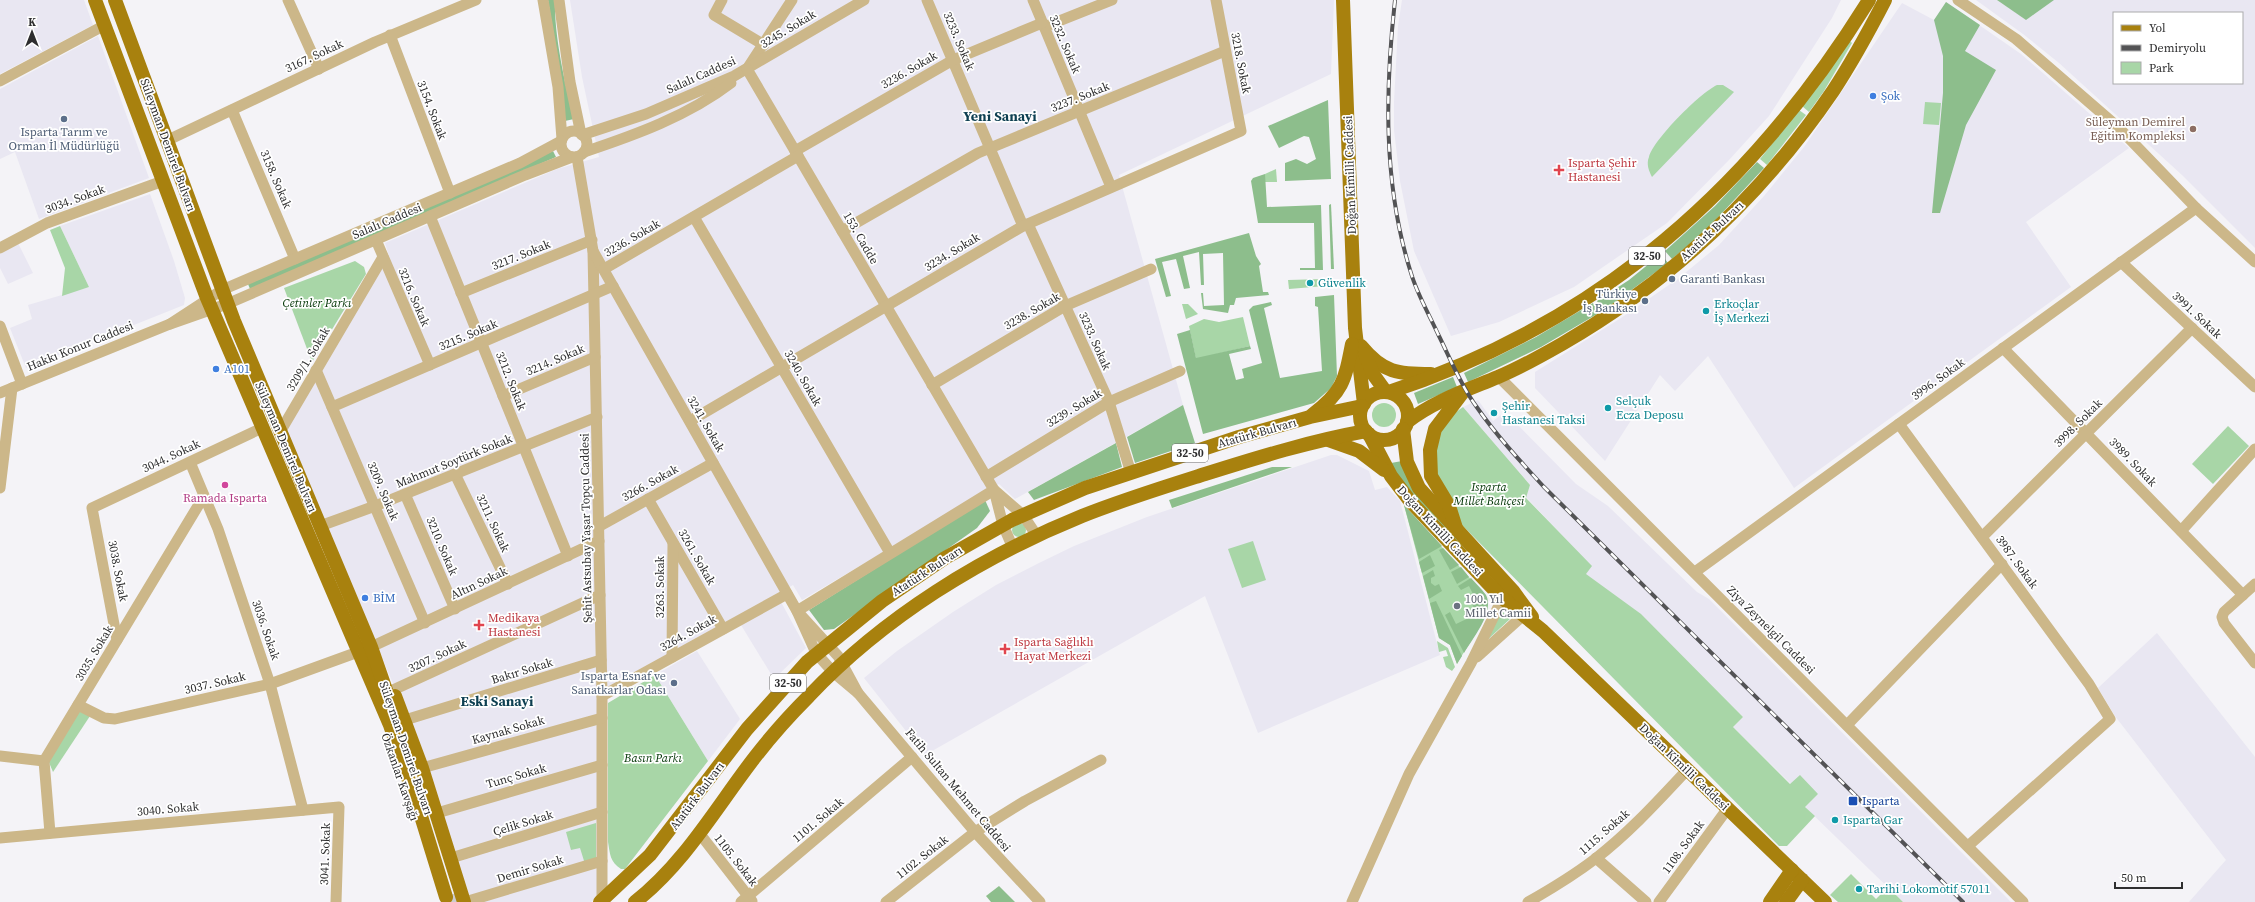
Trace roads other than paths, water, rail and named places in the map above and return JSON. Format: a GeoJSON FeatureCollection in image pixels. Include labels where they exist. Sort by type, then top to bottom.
{"type":"FeatureCollection","features":[{"type":"Feature","properties":{"kind":"main road"},"geometry":{"type":"LineString","coordinates":[[95,0],[209,304],[262,428],[364,650]]}},
{"type":"Feature","properties":{"kind":"main road","name":"Süleyman Demirel Bulvarı"},"geometry":{"type":"LineString","coordinates":[[115,0],[227,304],[320,526],[364,650],[415,771],[453,900]]}},
{"type":"Feature","properties":{"kind":"main road","name":"Doğan Kimilli Caddesi"},"geometry":{"type":"LineString","coordinates":[[1344,0],[1355,328],[1363,405]]}},
{"type":"Feature","properties":{"kind":"main road"},"geometry":{"type":"LineString","coordinates":[[1842,40],[1859,0]]}},
{"type":"Feature","properties":{"kind":"main road","name":"Atatürk Bulvarı"},"geometry":{"type":"LineString","coordinates":[[1388,392],[1440,375],[1510,343],[1546,324],[1605,287],[1659,246],[1708,203],[1764,143],[1799,101],[1869,0]]}},
{"type":"Feature","properties":{"kind":"main road","name":"Atatürk Bulvarı"},"geometry":{"type":"LineString","coordinates":[[1405,426],[1428,407],[1499,376],[1553,349],[1613,314],[1653,285],[1709,236],[1733,214],[1786,154],[1833,90],[1864,41],[1886,0]]}},
{"type":"Feature","properties":{"kind":"main road"},"geometry":{"type":"LineString","coordinates":[[1864,41],[1896,0]]}},
{"type":"Feature","properties":{"kind":"main road"},"geometry":{"type":"LineString","coordinates":[[1310,417],[1331,400],[1343,383],[1355,328]]}},
{"type":"Feature","properties":{"kind":"main road","name":"Doğan Kimilli Caddesi"},"geometry":{"type":"LineString","coordinates":[[1355,328],[1373,374],[1388,392]]}},
{"type":"Feature","properties":{"kind":"main road"},"geometry":{"type":"LineString","coordinates":[[1362,346],[1377,363],[1392,371],[1411,374],[1440,375]]}},
{"type":"Feature","properties":{"kind":"main road"},"geometry":{"type":"LineString","coordinates":[[1456,529],[1449,506],[1431,476],[1430,450],[1435,429],[1464,391]]}},
{"type":"Feature","properties":{"kind":"main road"},"geometry":{"type":"LineString","coordinates":[[1388,392],[1401,399],[1405,404],[1407,410],[1405,426],[1388,439],[1377,438],[1368,432],[1360,417],[1363,405],[1370,396],[1388,392]]}},
{"type":"Feature","properties":{"kind":"main road","name":"Atatürk Bulvarı"},"geometry":{"type":"LineString","coordinates":[[601,901],[650,855],[747,729],[816,653],[827,643],[912,579],[1003,525],[1054,501],[1131,473],[1239,438],[1310,417],[1363,405]]}},
{"type":"Feature","properties":{"kind":"main road","name":"Doğan Kimilli Caddesi"},"geometry":{"type":"LineString","coordinates":[[1405,426],[1405,452],[1414,480],[1426,498],[1456,529],[1505,592]]}},
{"type":"Feature","properties":{"kind":"main road","name":"Doğan Kimilli Caddesi"},"geometry":{"type":"LineString","coordinates":[[1368,432],[1391,476],[1410,501],[1825,902]]}},
{"type":"Feature","properties":{"kind":"main road","name":"Atatürk Bulvarı"},"geometry":{"type":"LineString","coordinates":[[635,902],[662,878],[700,834],[765,745],[838,667],[926,599],[960,577],[1037,536],[1083,516],[1148,492],[1324,439],[1368,432]]}},
{"type":"Feature","properties":{"kind":"main road"},"geometry":{"type":"LineString","coordinates":[[1324,439],[1342,443],[1359,451],[1391,476]]}},
{"type":"Feature","properties":{"kind":"main road","name":"Özkanlar Kavşağı"},"geometry":{"type":"LineString","coordinates":[[364,650],[393,690],[405,720],[451,858],[453,900]]}},
{"type":"Feature","properties":{"kind":"main road"},"geometry":{"type":"LineString","coordinates":[[1770,902],[1797,875]]}},
{"type":"Feature","properties":{"kind":"main road"},"geometry":{"type":"LineString","coordinates":[[1786,902],[1797,875]]}},
{"type":"Feature","properties":{"kind":"street"},"geometry":{"type":"LineString","coordinates":[[288,0],[319,68]]}},
{"type":"Feature","properties":{"kind":"street","name":"3167. Sokak"},"geometry":{"type":"LineString","coordinates":[[166,141],[455,4],[476,0]]}},
{"type":"Feature","properties":{"kind":"street"},"geometry":{"type":"LineString","coordinates":[[543,0],[558,87],[561,140],[564,154],[578,156],[587,145],[582,134],[570,82],[559,0]]}},
{"type":"Feature","properties":{"kind":"street"},"geometry":{"type":"LineString","coordinates":[[722,0],[714,14],[764,45]]}},
{"type":"Feature","properties":{"kind":"street"},"geometry":{"type":"LineString","coordinates":[[747,69],[792,0]]}},
{"type":"Feature","properties":{"kind":"street","name":"3245. Sokak"},"geometry":{"type":"LineString","coordinates":[[747,69],[864,0]]}},
{"type":"Feature","properties":{"kind":"street","name":"3233. Sokak"},"geometry":{"type":"LineString","coordinates":[[927,0],[990,148],[1065,306],[1108,402],[1131,473]]}},
{"type":"Feature","properties":{"kind":"street","name":"3232. Sokak"},"geometry":{"type":"LineString","coordinates":[[1033,0],[1111,188]]}},
{"type":"Feature","properties":{"kind":"street","name":"3236. Sokak"},"geometry":{"type":"LineString","coordinates":[[604,269],[694,217],[796,153],[953,60],[1112,0]]}},
{"type":"Feature","properties":{"kind":"street","name":"3218. Sokak"},"geometry":{"type":"LineString","coordinates":[[1216,0],[1241,131]]}},
{"type":"Feature","properties":{"kind":"street"},"geometry":{"type":"LineString","coordinates":[[1958,0],[2016,39],[2120,129],[2196,208],[2255,262]]}},
{"type":"Feature","properties":{"kind":"street"},"geometry":{"type":"LineString","coordinates":[[0,81],[105,25]]}},
{"type":"Feature","properties":{"kind":"street","name":"3154. Sokak"},"geometry":{"type":"LineString","coordinates":[[390,35],[450,193]]}},
{"type":"Feature","properties":{"kind":"street","name":"3237. Sokak"},"geometry":{"type":"LineString","coordinates":[[842,231],[965,160],[990,148],[1225,51]]}},
{"type":"Feature","properties":{"kind":"street","name":"Salalı Caddesi"},"geometry":{"type":"LineString","coordinates":[[582,134],[646,114],[747,69]]}},
{"type":"Feature","properties":{"kind":"street","name":"Salalı Caddesi"},"geometry":{"type":"LineString","coordinates":[[209,304],[227,304],[525,175],[648,128],[694,106],[724,88],[747,69]]}},
{"type":"Feature","properties":{"kind":"street","name":"153. Cadde"},"geometry":{"type":"LineString","coordinates":[[747,69],[994,490]]}},
{"type":"Feature","properties":{"kind":"street","name":"3158. Sokak"},"geometry":{"type":"LineString","coordinates":[[232,110],[295,259]]}},
{"type":"Feature","properties":{"kind":"street","name":"3234. Sokak"},"geometry":{"type":"LineString","coordinates":[[690,421],[1026,225],[1241,131]]}},
{"type":"Feature","properties":{"kind":"street"},"geometry":{"type":"LineString","coordinates":[[561,140],[570,132],[582,134]]}},
{"type":"Feature","properties":{"kind":"street","name":"Salalı Caddesi"},"geometry":{"type":"LineString","coordinates":[[209,304],[222,290],[520,163],[561,140]]}},
{"type":"Feature","properties":{"kind":"street","name":"Şehit Astsubay Yaşar Topçu Caddesi"},"geometry":{"type":"LineString","coordinates":[[578,156],[593,245],[602,696],[601,901]]}},
{"type":"Feature","properties":{"kind":"street","name":"3034. Sokak"},"geometry":{"type":"LineString","coordinates":[[0,248],[47,223],[162,181]]}},
{"type":"Feature","properties":{"kind":"street","name":"3996. Sokak"},"geometry":{"type":"LineString","coordinates":[[1695,572],[2196,208]]}},
{"type":"Feature","properties":{"kind":"street","name":"3212. Sokak"},"geometry":{"type":"LineString","coordinates":[[430,216],[568,556]]}},
{"type":"Feature","properties":{"kind":"street","name":"3240. Sokak"},"geometry":{"type":"LineString","coordinates":[[694,217],[890,553]]}},
{"type":"Feature","properties":{"kind":"street","name":"3216. Sokak"},"geometry":{"type":"LineString","coordinates":[[376,240],[430,365]]}},
{"type":"Feature","properties":{"kind":"street","name":"3241. Sokak"},"geometry":{"type":"LineString","coordinates":[[593,245],[613,286],[787,594],[816,653],[838,667]]}},
{"type":"Feature","properties":{"kind":"street","name":"3217. Sokak"},"geometry":{"type":"LineString","coordinates":[[461,293],[593,245]]}},
{"type":"Feature","properties":{"kind":"street","name":"3209/1. Sokak"},"geometry":{"type":"LineString","coordinates":[[280,432],[383,257]]}},
{"type":"Feature","properties":{"kind":"street","name":"3991. Sokak"},"geometry":{"type":"LineString","coordinates":[[2121,262],[2255,387]]}},
{"type":"Feature","properties":{"kind":"street","name":"3238. Sokak"},"geometry":{"type":"LineString","coordinates":[[932,385],[1065,306],[1151,269]]}},
{"type":"Feature","properties":{"kind":"street","name":"3215. Sokak"},"geometry":{"type":"LineString","coordinates":[[332,407],[613,286]]}},
{"type":"Feature","properties":{"kind":"street","name":"Hakkı Konur Caddesi"},"geometry":{"type":"LineString","coordinates":[[0,393],[170,324],[209,304]]}},
{"type":"Feature","properties":{"kind":"street"},"geometry":{"type":"LineString","coordinates":[[0,326],[17,386],[0,488]]}},
{"type":"Feature","properties":{"kind":"street","name":"3998. Sokak"},"geometry":{"type":"LineString","coordinates":[[1982,537],[2192,328]]}},
{"type":"Feature","properties":{"kind":"street","name":"3989. Sokak"},"geometry":{"type":"LineString","coordinates":[[2003,348],[2243,595]]}},
{"type":"Feature","properties":{"kind":"street","name":"3214. Sokak"},"geometry":{"type":"LineString","coordinates":[[503,396],[595,358]]}},
{"type":"Feature","properties":{"kind":"street","name":"3209. Sokak"},"geometry":{"type":"LineString","coordinates":[[316,370],[425,623]]}},
{"type":"Feature","properties":{"kind":"street","name":"3239. Sokak"},"geometry":{"type":"LineString","coordinates":[[986,477],[1108,402],[1180,371]]}},
{"type":"Feature","properties":{"kind":"street","name":"Ziya Zeynelgil Caddesi"},"geometry":{"type":"LineString","coordinates":[[1499,376],[2023,902]]}},
{"type":"Feature","properties":{"kind":"street","name":"Mahmut Soytürk Sokak"},"geometry":{"type":"LineString","coordinates":[[320,526],[375,506],[597,417]]}},
{"type":"Feature","properties":{"kind":"street","name":"3987. Sokak"},"geometry":{"type":"LineString","coordinates":[[1899,424],[2089,684],[2110,719],[1968,846]]}},
{"type":"Feature","properties":{"kind":"street","name":"3044. Sokak"},"geometry":{"type":"LineString","coordinates":[[92,508],[262,428]]}},
{"type":"Feature","properties":{"kind":"street"},"geometry":{"type":"LineString","coordinates":[[2181,531],[2255,450]]}},
{"type":"Feature","properties":{"kind":"street","name":"3036. Sokak"},"geometry":{"type":"LineString","coordinates":[[190,462],[218,529],[270,684],[303,810]]}},
{"type":"Feature","properties":{"kind":"street","name":"3266. Sokak"},"geometry":{"type":"LineString","coordinates":[[598,527],[713,463]]}},
{"type":"Feature","properties":{"kind":"street","name":"3211. Sokak"},"geometry":{"type":"LineString","coordinates":[[455,474],[508,584]]}},
{"type":"Feature","properties":{"kind":"street"},"geometry":{"type":"LineString","coordinates":[[796,611],[994,490]]}},
{"type":"Feature","properties":{"kind":"street"},"geometry":{"type":"LineString","coordinates":[[994,490],[1023,515],[1037,536]]}},
{"type":"Feature","properties":{"kind":"street"},"geometry":{"type":"LineString","coordinates":[[994,490],[1003,525],[1014,548]]}},
{"type":"Feature","properties":{"kind":"street","name":"3210. Sokak"},"geometry":{"type":"LineString","coordinates":[[405,494],[455,609]]}},
{"type":"Feature","properties":{"kind":"street","name":"3035. Sokak"},"geometry":{"type":"LineString","coordinates":[[44,761],[204,496]]}},
{"type":"Feature","properties":{"kind":"street","name":"3261. Sokak"},"geometry":{"type":"LineString","coordinates":[[648,499],[723,629]]}},
{"type":"Feature","properties":{"kind":"street","name":"3038. Sokak"},"geometry":{"type":"LineString","coordinates":[[92,508],[117,640]]}},
{"type":"Feature","properties":{"kind":"street","name":"Altın Sokak"},"geometry":{"type":"LineString","coordinates":[[364,650],[599,541]]}},
{"type":"Feature","properties":{"kind":"street","name":"3263. Sokak"},"geometry":{"type":"LineString","coordinates":[[672,657],[673,542]]}},
{"type":"Feature","properties":{"kind":"street"},"geometry":{"type":"LineString","coordinates":[[1847,725],[2002,564]]}},
{"type":"Feature","properties":{"kind":"street"},"geometry":{"type":"LineString","coordinates":[[2255,584],[2224,612],[2222,617],[2224,623],[2255,663]]}},
{"type":"Feature","properties":{"kind":"street"},"geometry":{"type":"LineString","coordinates":[[1352,902],[1409,774],[1471,663],[1505,592]]}},
{"type":"Feature","properties":{"kind":"street","name":"3264. Sokak"},"geometry":{"type":"LineString","coordinates":[[602,696],[787,594]]}},
{"type":"Feature","properties":{"kind":"street","name":"3207. Sokak"},"geometry":{"type":"LineString","coordinates":[[393,690],[600,595]]}},
{"type":"Feature","properties":{"kind":"street","name":"3241. Sokak"},"geometry":{"type":"LineString","coordinates":[[796,611],[827,643],[838,667]]}},
{"type":"Feature","properties":{"kind":"street"},"geometry":{"type":"LineString","coordinates":[[1471,663],[1491,643],[1526,613]]}},
{"type":"Feature","properties":{"kind":"street","name":"3037. Sokak"},"geometry":{"type":"LineString","coordinates":[[78,705],[104,718],[115,719],[270,684],[364,650]]}},
{"type":"Feature","properties":{"kind":"street","name":"Bakır Sokak"},"geometry":{"type":"LineString","coordinates":[[405,720],[601,660]]}},
{"type":"Feature","properties":{"kind":"street","name":"Fatih Sultan Mehmet Caddesi"},"geometry":{"type":"LineString","coordinates":[[838,667],[858,693],[975,832],[1040,902]]}},
{"type":"Feature","properties":{"kind":"street","name":"Kaynak Sokak"},"geometry":{"type":"LineString","coordinates":[[422,768],[602,718]]}},
{"type":"Feature","properties":{"kind":"street"},"geometry":{"type":"LineString","coordinates":[[0,756],[44,761],[50,833]]}},
{"type":"Feature","properties":{"kind":"street","name":"1101. Sokak"},"geometry":{"type":"LineString","coordinates":[[747,900],[912,757]]}},
{"type":"Feature","properties":{"kind":"street","name":"1102. Sokak"},"geometry":{"type":"LineString","coordinates":[[886,902],[975,832],[1025,801],[1101,760]]}},
{"type":"Feature","properties":{"kind":"street","name":"Tunç Sokak"},"geometry":{"type":"LineString","coordinates":[[437,813],[602,764]]}},
{"type":"Feature","properties":{"kind":"street","name":"1115. Sokak"},"geometry":{"type":"LineString","coordinates":[[1528,902],[1596,858],[1628,831],[1687,770]]}},
{"type":"Feature","properties":{"kind":"street","name":"3040. Sokak"},"geometry":{"type":"LineString","coordinates":[[0,838],[339,807]]}},
{"type":"Feature","properties":{"kind":"street","name":"3041. Sokak"},"geometry":{"type":"LineString","coordinates":[[336,902],[339,807]]}},
{"type":"Feature","properties":{"kind":"street","name":"1108. Sokak"},"geometry":{"type":"LineString","coordinates":[[1659,902],[1728,808]]}},
{"type":"Feature","properties":{"kind":"street","name":"Çelik Sokak"},"geometry":{"type":"LineString","coordinates":[[451,858],[602,812]]}},
{"type":"Feature","properties":{"kind":"street","name":"1105. Sokak"},"geometry":{"type":"LineString","coordinates":[[700,834],[747,900]]}},
{"type":"Feature","properties":{"kind":"street"},"geometry":{"type":"LineString","coordinates":[[1596,858],[1646,902]]}},
{"type":"Feature","properties":{"kind":"street","name":"Demir Sokak"},"geometry":{"type":"LineString","coordinates":[[453,900],[602,861]]}},
{"type":"Feature","properties":{"kind":"tunnel"},"geometry":{"type":"LineString","coordinates":[[453,894],[456,902]]}},
{"type":"Feature","properties":{"kind":"railway"},"geometry":{"type":"LineString","coordinates":[[1395,0],[1389,69],[1388,103],[1391,172],[1395,206],[1402,240],[1416,289],[1470,398],[1500,438],[1544,487],[1963,902]]}},
{"type":"Feature","properties":{"kind":"place","name":"Şok"},"geometry":{"type":"Point","coordinates":[1873,96]}},
{"type":"Feature","properties":{"kind":"place","name":"Isparta Tarım ve Orman İl Müdürlüğü"},"geometry":{"type":"Point","coordinates":[64,119]}},
{"type":"Feature","properties":{"kind":"place","name":"Süleyman Demirel Eğitim Kompleksi"},"geometry":{"type":"Point","coordinates":[2193,129]}},
{"type":"Feature","properties":{"kind":"place","name":"Isparta Şehir Hastanesi"},"geometry":{"type":"Point","coordinates":[1559,170]}},
{"type":"Feature","properties":{"kind":"place","name":"Garanti Bankası"},"geometry":{"type":"Point","coordinates":[1672,279]}},
{"type":"Feature","properties":{"kind":"place","name":"Güvenlik"},"geometry":{"type":"Point","coordinates":[1310,283]}},
{"type":"Feature","properties":{"kind":"place","name":"Türkiye İş Bankası"},"geometry":{"type":"Point","coordinates":[1645,301]}},
{"type":"Feature","properties":{"kind":"place","name":"Erkoçlar İş Merkezi"},"geometry":{"type":"Point","coordinates":[1706,311]}},
{"type":"Feature","properties":{"kind":"place","name":"A101"},"geometry":{"type":"Point","coordinates":[216,369]}},
{"type":"Feature","properties":{"kind":"place","name":"Selçuk Ecza Deposu"},"geometry":{"type":"Point","coordinates":[1608,408]}},
{"type":"Feature","properties":{"kind":"place","name":"Şehir Hastanesi Taksi"},"geometry":{"type":"Point","coordinates":[1494,413]}},
{"type":"Feature","properties":{"kind":"place","name":"Ramada Isparta"},"geometry":{"type":"Point","coordinates":[225,485]}},
{"type":"Feature","properties":{"kind":"place","name":"BİM"},"geometry":{"type":"Point","coordinates":[365,598]}},
{"type":"Feature","properties":{"kind":"place","name":"100. Yıl Millet Camii"},"geometry":{"type":"Point","coordinates":[1457,606]}},
{"type":"Feature","properties":{"kind":"place","name":"Medikaya Hastanesi"},"geometry":{"type":"Point","coordinates":[479,625]}},
{"type":"Feature","properties":{"kind":"place","name":"Isparta Sağlıklı Hayat Merkezi"},"geometry":{"type":"Point","coordinates":[1005,649]}},
{"type":"Feature","properties":{"kind":"place","name":"Isparta Esnaf ve Sanatkarlar Odası"},"geometry":{"type":"Point","coordinates":[674,683]}},
{"type":"Feature","properties":{"kind":"place","name":"Isparta"},"geometry":{"type":"Point","coordinates":[1853,801]}},
{"type":"Feature","properties":{"kind":"place","name":"Isparta Gar"},"geometry":{"type":"Point","coordinates":[1835,820]}},
{"type":"Feature","properties":{"kind":"place","name":"Tarihi Lokomotif 57011"},"geometry":{"type":"Point","coordinates":[1859,889]}},
{"type":"Feature","properties":{"kind":"district","name":"Yeni Sanayi"},"geometry":{"type":"Point","coordinates":[1000,116]}},
{"type":"Feature","properties":{"kind":"district","name":"Eski Sanayi"},"geometry":{"type":"Point","coordinates":[497,701]}},
{"type":"Feature","properties":{"kind":"park label","name":"Çetinler Parkı"},"geometry":{"type":"Point","coordinates":[317,303]}},
{"type":"Feature","properties":{"kind":"park label","name":"Isparta Millet Bahçesi"},"geometry":{"type":"Point","coordinates":[1489,494]}},
{"type":"Feature","properties":{"kind":"park label","name":"Basın Parkı"},"geometry":{"type":"Point","coordinates":[653,758]}}]}
